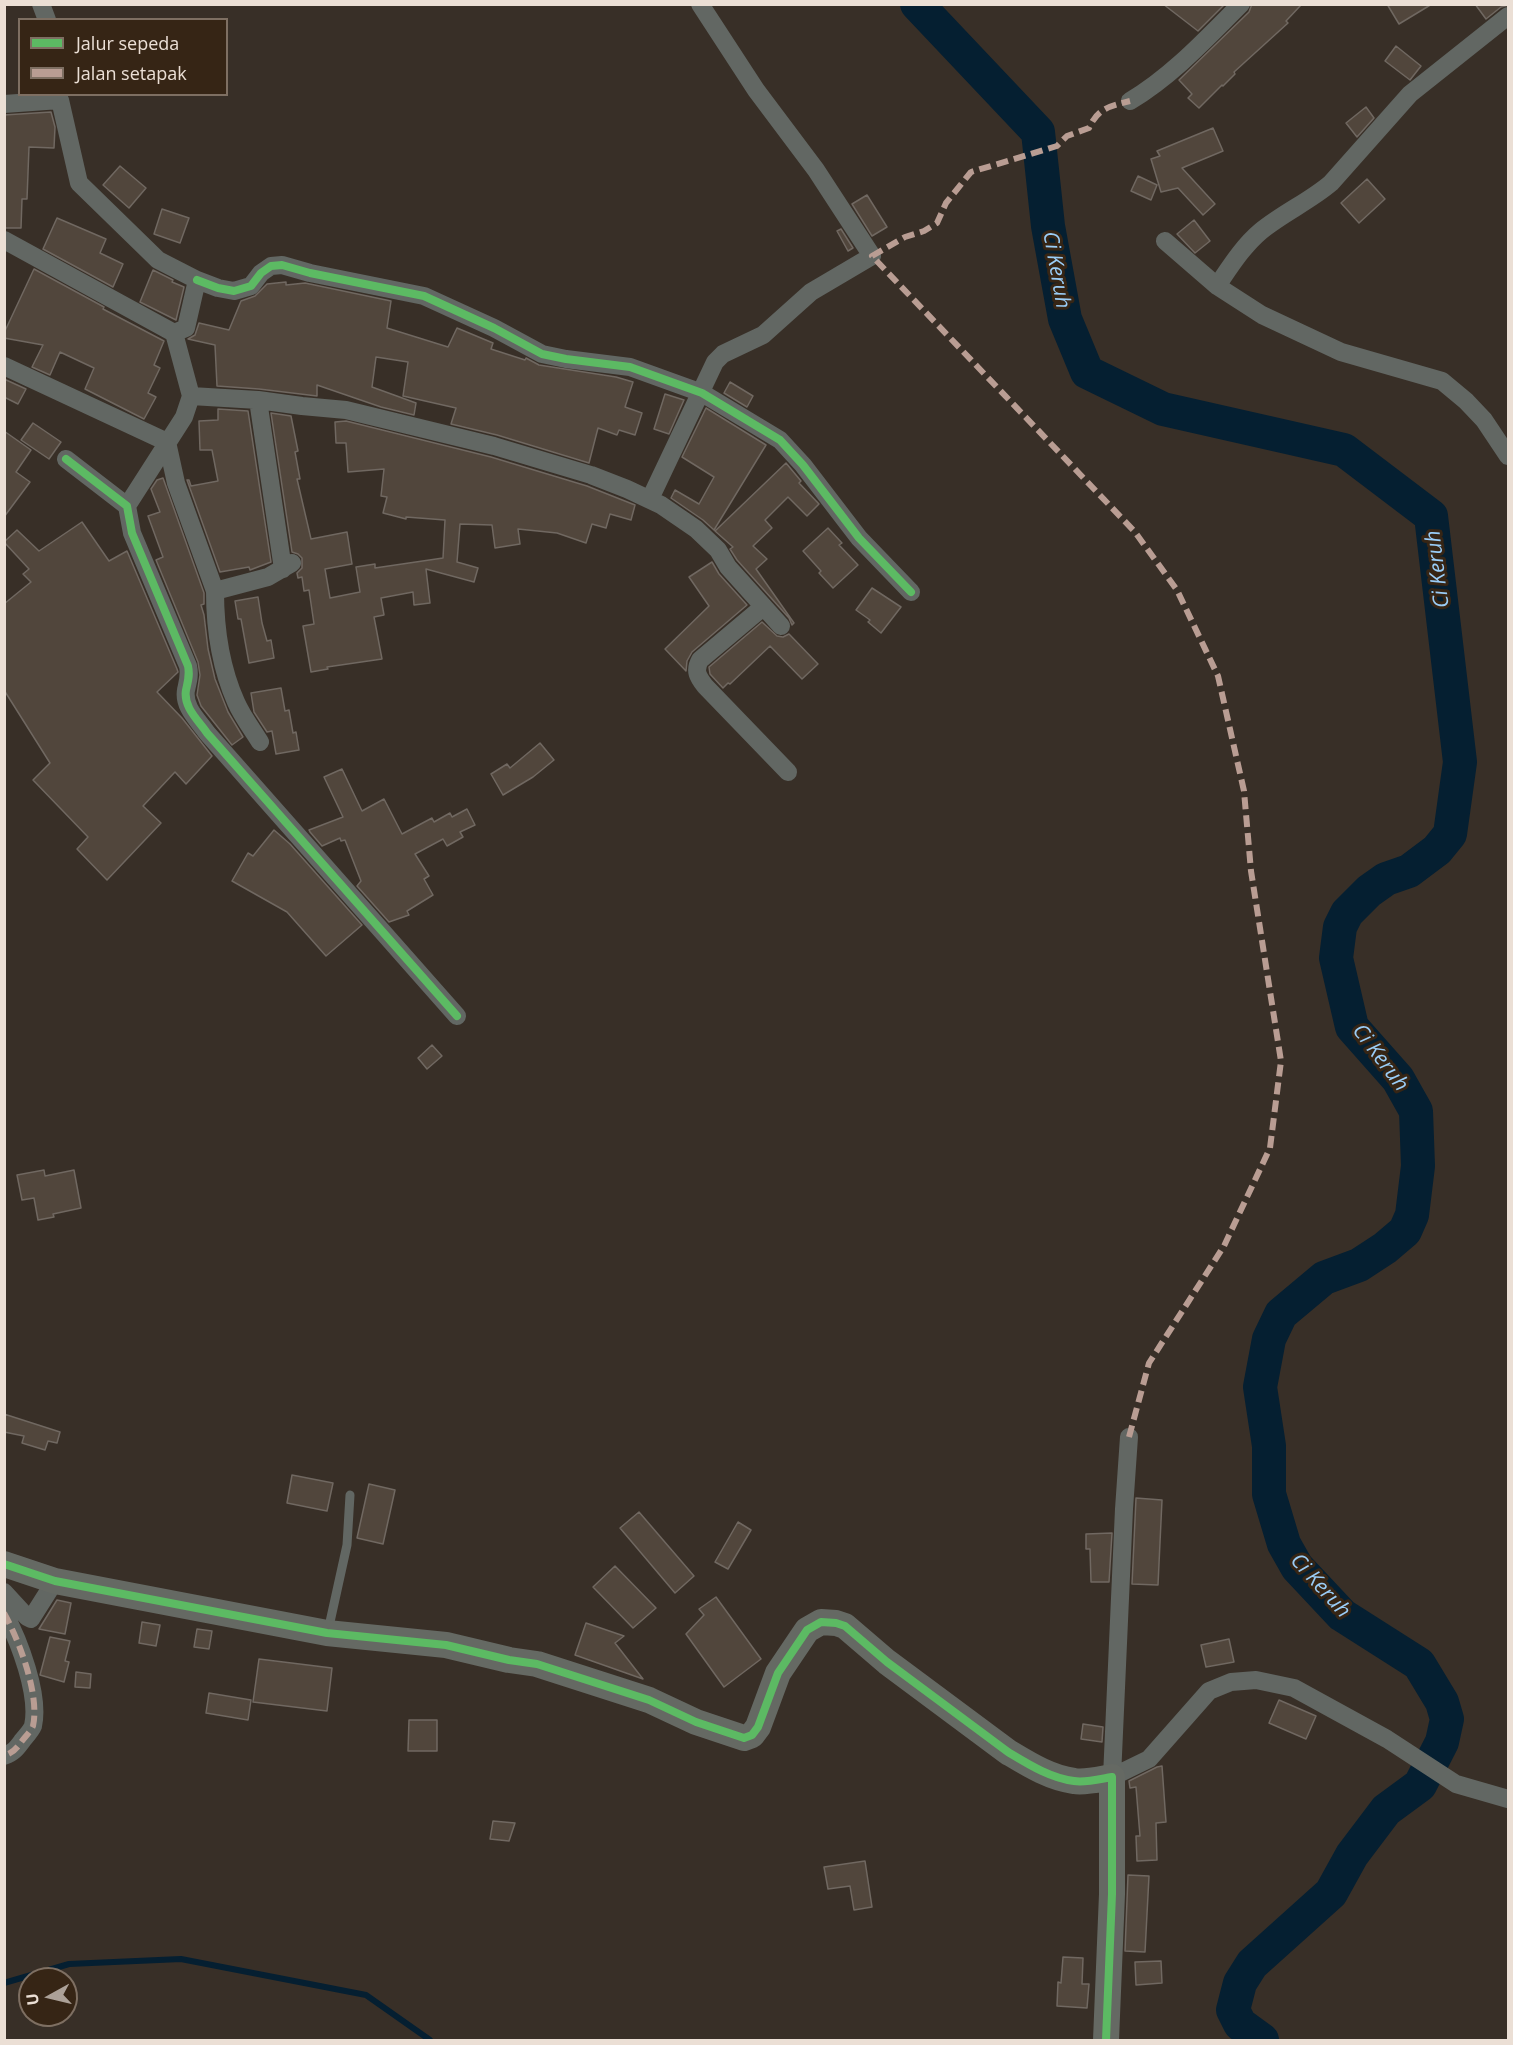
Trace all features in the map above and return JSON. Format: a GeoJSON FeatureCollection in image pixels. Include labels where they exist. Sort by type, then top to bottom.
{"type":"FeatureCollection","features":[{"type":"Feature","properties":{"kind":"street"},"geometry":{"type":"LineString","coordinates":[[650,499],[715,363],[723,354],[763,335],[811,292],[872,256],[816,170],[756,90],[700,4]]}},
{"type":"Feature","properties":{"kind":"street"},"geometry":{"type":"LineString","coordinates":[[1130,101],[1170,72],[1240,4]]}},
{"type":"Feature","properties":{"kind":"street"},"geometry":{"type":"LineString","coordinates":[[1217,286],[1238,256],[1261,232],[1324,189],[1410,94],[1509,16]]}},
{"type":"Feature","properties":{"kind":"street"},"geometry":{"type":"LineString","coordinates":[[4,104],[60,97],[79,183],[158,260],[197,280],[234,291],[251,286],[261,273],[271,266],[282,265],[310,273],[424,296],[494,328],[542,354],[630,367],[702,393],[780,440],[803,465],[859,538],[911,591]]}},
{"type":"Feature","properties":{"kind":"street"},"geometry":{"type":"LineString","coordinates":[[4,240],[174,333],[191,396],[184,417],[126,506]]}},
{"type":"Feature","properties":{"kind":"street"},"geometry":{"type":"LineString","coordinates":[[1165,241],[1217,286],[1263,315],[1341,351],[1442,381],[1484,420],[1509,456]]}},
{"type":"Feature","properties":{"kind":"street"},"geometry":{"type":"LineString","coordinates":[[174,333],[186,328],[197,280]]}},
{"type":"Feature","properties":{"kind":"street"},"geometry":{"type":"LineString","coordinates":[[4,366],[167,442]]}},
{"type":"Feature","properties":{"kind":"street"},"geometry":{"type":"LineString","coordinates":[[191,396],[258,400],[346,410],[494,446],[591,475],[650,499],[696,529],[718,550],[728,567],[782,626]]}},
{"type":"Feature","properties":{"kind":"street"},"geometry":{"type":"LineString","coordinates":[[215,591],[268,577],[287,566],[258,400]]}},
{"type":"Feature","properties":{"kind":"street"},"geometry":{"type":"LineString","coordinates":[[167,442],[176,483],[215,591],[218,645],[225,672],[237,704],[260,742]]}},
{"type":"Feature","properties":{"kind":"street"},"geometry":{"type":"LineString","coordinates":[[66,459],[126,506],[132,532],[188,666],[189,681],[185,700],[188,708],[207,733],[457,1016]]}},
{"type":"Feature","properties":{"kind":"street"},"geometry":{"type":"LineString","coordinates":[[763,607],[700,660],[696,667],[698,677],[713,695],[788,772]]}},
{"type":"Feature","properties":{"kind":"street"},"geometry":{"type":"LineString","coordinates":[[1106,2040],[1112,1894],[1112,1777],[1124,1509],[1130,1437]]}},
{"type":"Feature","properties":{"kind":"street"},"geometry":{"type":"LineString","coordinates":[[5,1565],[55,1581],[327,1633],[446,1645],[509,1660],[537,1664],[648,1700],[696,1722],[744,1738],[752,1735],[758,1727],[778,1673],[807,1630],[821,1622],[836,1623],[853,1632],[896,1669],[1008,1752],[1029,1765],[1074,1782],[1112,1777],[1149,1759],[1209,1691],[1231,1682],[1256,1680],[1294,1688],[1387,1739],[1456,1784],[1509,1799]]}},
{"type":"Feature","properties":{"kind":"street"},"geometry":{"type":"LineString","coordinates":[[4,1592],[31,1619],[55,1581]]}},
{"type":"Feature","properties":{"kind":"street"},"geometry":{"type":"LineString","coordinates":[[4,1613],[14,1631],[25,1662],[33,1697],[33,1727],[14,1752],[4,1756]]}},
{"type":"Feature","properties":{"kind":"lane"},"geometry":{"type":"LineString","coordinates":[[327,1633],[347,1545],[351,1495]]}},
{"type":"Feature","properties":{"kind":"building"},"geometry":{"type":"Polygon","coordinates":[[[1163,4],[1225,4],[1198,31],[1163,4]]]}},
{"type":"Feature","properties":{"kind":"building"},"geometry":{"type":"Polygon","coordinates":[[[1252,4],[1302,4],[1286,21],[1288,23],[1234,72],[1235,74],[1199,108],[1188,98],[1192,94],[1179,80],[1249,12],[1252,4]]]}},
{"type":"Feature","properties":{"kind":"building"},"geometry":{"type":"Polygon","coordinates":[[[1387,4],[1432,4],[1399,24],[1387,4]]]}},
{"type":"Feature","properties":{"kind":"building"},"geometry":{"type":"Polygon","coordinates":[[[1475,4],[1509,5],[1501,7],[1486,19],[1475,4]]]}},
{"type":"Feature","properties":{"kind":"building"},"geometry":{"type":"Polygon","coordinates":[[[1396,46],[1421,66],[1410,80],[1385,61],[1396,46]]]}},
{"type":"Feature","properties":{"kind":"building"},"geometry":{"type":"Polygon","coordinates":[[[1366,107],[1374,118],[1357,137],[1346,123],[1366,107]]]}},
{"type":"Feature","properties":{"kind":"building"},"geometry":{"type":"Polygon","coordinates":[[[51,112],[55,127],[54,148],[29,147],[27,199],[22,199],[21,228],[4,228],[4,115],[51,112]]]}},
{"type":"Feature","properties":{"kind":"building"},"geometry":{"type":"Polygon","coordinates":[[[1213,128],[1223,151],[1182,168],[1215,204],[1203,215],[1178,188],[1161,192],[1151,159],[1160,156],[1157,151],[1213,128]]]}},
{"type":"Feature","properties":{"kind":"building"},"geometry":{"type":"Polygon","coordinates":[[[120,166],[146,188],[129,208],[103,185],[120,166]]]}},
{"type":"Feature","properties":{"kind":"building"},"geometry":{"type":"Polygon","coordinates":[[[1138,176],[1157,185],[1151,200],[1131,191],[1138,176]]]}},
{"type":"Feature","properties":{"kind":"building"},"geometry":{"type":"Polygon","coordinates":[[[1367,179],[1385,199],[1359,223],[1341,203],[1367,179]]]}},
{"type":"Feature","properties":{"kind":"building"},"geometry":{"type":"Polygon","coordinates":[[[867,195],[887,227],[872,236],[852,204],[867,195]]]}},
{"type":"Feature","properties":{"kind":"building"},"geometry":{"type":"Polygon","coordinates":[[[162,209],[189,218],[180,243],[154,234],[162,209]]]}},
{"type":"Feature","properties":{"kind":"building"},"geometry":{"type":"Polygon","coordinates":[[[57,218],[106,239],[100,253],[123,264],[113,287],[43,249],[57,218]]]}},
{"type":"Feature","properties":{"kind":"building"},"geometry":{"type":"Polygon","coordinates":[[[1194,220],[1210,241],[1195,253],[1177,234],[1194,220]]]}},
{"type":"Feature","properties":{"kind":"building"},"geometry":{"type":"Polygon","coordinates":[[[841,229],[853,248],[848,251],[837,231],[841,229]]]}},
{"type":"Feature","properties":{"kind":"building"},"geometry":{"type":"Polygon","coordinates":[[[34,269],[164,341],[154,365],[160,368],[148,393],[156,397],[144,419],[85,389],[94,368],[60,352],[50,375],[32,367],[43,345],[4,338],[4,333],[34,269]]]}},
{"type":"Feature","properties":{"kind":"building"},"geometry":{"type":"Polygon","coordinates":[[[153,270],[184,287],[176,320],[140,302],[153,270]]]}},
{"type":"Feature","properties":{"kind":"building"},"geometry":{"type":"Polygon","coordinates":[[[286,282],[286,285],[305,283],[391,301],[387,328],[448,347],[457,328],[493,343],[491,349],[525,360],[526,358],[539,365],[616,377],[633,382],[625,407],[642,413],[635,435],[619,430],[617,435],[598,428],[589,463],[497,435],[451,424],[456,408],[403,396],[408,362],[376,357],[372,387],[416,403],[414,415],[381,407],[317,385],[317,396],[217,386],[215,345],[188,339],[195,335],[199,323],[229,330],[241,301],[255,296],[267,284],[286,282]]]}},
{"type":"Feature","properties":{"kind":"building"},"geometry":{"type":"Polygon","coordinates":[[[4,379],[26,389],[18,404],[4,397],[4,379]]]}},
{"type":"Feature","properties":{"kind":"building"},"geometry":{"type":"Polygon","coordinates":[[[730,382],[753,396],[747,407],[724,393],[730,382]]]}},
{"type":"Feature","properties":{"kind":"building"},"geometry":{"type":"Polygon","coordinates":[[[665,394],[684,400],[669,434],[654,429],[665,394]]]}},
{"type":"Feature","properties":{"kind":"building"},"geometry":{"type":"Polygon","coordinates":[[[706,408],[766,445],[714,530],[671,498],[675,490],[699,504],[714,477],[682,457],[706,408]]]}},
{"type":"Feature","properties":{"kind":"building"},"geometry":{"type":"Polygon","coordinates":[[[218,409],[248,411],[271,562],[250,570],[249,567],[220,572],[187,480],[191,486],[218,481],[212,450],[200,450],[199,421],[218,420],[218,409]]]}},
{"type":"Feature","properties":{"kind":"building"},"geometry":{"type":"Polygon","coordinates":[[[271,413],[291,416],[298,451],[295,452],[300,479],[297,479],[311,539],[347,532],[352,564],[325,569],[330,598],[360,592],[356,567],[375,564],[375,568],[443,558],[445,520],[406,517],[406,519],[383,513],[387,497],[381,496],[384,469],[348,472],[346,443],[336,443],[335,422],[346,421],[491,457],[587,486],[635,505],[631,520],[610,514],[606,528],[592,524],[586,543],[557,533],[518,529],[520,544],[495,548],[492,525],[460,524],[457,562],[478,568],[474,582],[426,569],[430,603],[414,605],[413,592],[381,598],[384,615],[374,617],[382,659],[327,667],[328,669],[311,672],[303,626],[314,624],[309,590],[304,591],[302,577],[298,578],[297,573],[302,568],[302,558],[292,552],[271,413]]]}},
{"type":"Feature","properties":{"kind":"building"},"geometry":{"type":"Polygon","coordinates":[[[33,423],[61,442],[49,459],[21,440],[33,423]]]}},
{"type":"Feature","properties":{"kind":"building"},"geometry":{"type":"Polygon","coordinates":[[[4,431],[31,450],[16,472],[30,482],[4,517],[4,431]]]}},
{"type":"Feature","properties":{"kind":"building"},"geometry":{"type":"Polygon","coordinates":[[[786,463],[801,481],[799,483],[819,504],[807,516],[788,497],[765,520],[772,528],[753,546],[767,559],[756,569],[794,623],[792,625],[789,618],[737,560],[730,549],[733,547],[715,531],[786,463]]]}},
{"type":"Feature","properties":{"kind":"building"},"geometry":{"type":"Polygon","coordinates":[[[163,478],[204,593],[204,604],[201,605],[215,679],[228,712],[243,737],[232,745],[201,706],[197,695],[200,675],[198,662],[156,560],[163,557],[148,516],[160,512],[151,489],[157,480],[163,478]]]}},
{"type":"Feature","properties":{"kind":"building"},"geometry":{"type":"Polygon","coordinates":[[[82,522],[109,561],[127,551],[178,672],[157,692],[182,718],[212,756],[186,784],[175,772],[143,806],[161,823],[107,880],[77,849],[88,837],[33,780],[50,763],[4,690],[4,604],[31,582],[23,574],[29,569],[4,542],[17,530],[39,551],[82,522]]]}},
{"type":"Feature","properties":{"kind":"building"},"geometry":{"type":"Polygon","coordinates":[[[828,528],[842,543],[839,545],[858,565],[833,588],[803,551],[828,528]]]}},
{"type":"Feature","properties":{"kind":"building"},"geometry":{"type":"Polygon","coordinates":[[[712,562],[719,574],[747,605],[692,652],[687,661],[686,671],[665,649],[709,606],[689,577],[712,562]]]}},
{"type":"Feature","properties":{"kind":"building"},"geometry":{"type":"Polygon","coordinates":[[[872,588],[901,607],[881,633],[868,622],[870,620],[856,610],[872,588]]]}},
{"type":"Feature","properties":{"kind":"building"},"geometry":{"type":"Polygon","coordinates":[[[258,597],[262,623],[267,641],[271,640],[274,658],[249,663],[241,619],[238,619],[235,601],[258,597]]]}},
{"type":"Feature","properties":{"kind":"building"},"geometry":{"type":"Polygon","coordinates":[[[762,622],[777,636],[783,637],[789,634],[818,664],[802,679],[770,646],[723,688],[710,674],[709,667],[762,622]]]}},
{"type":"Feature","properties":{"kind":"building"},"geometry":{"type":"Polygon","coordinates":[[[281,688],[285,711],[289,710],[299,750],[276,754],[272,731],[267,732],[254,712],[251,693],[281,688]]]}},
{"type":"Feature","properties":{"kind":"building"},"geometry":{"type":"Polygon","coordinates":[[[540,743],[554,760],[533,777],[503,795],[491,774],[507,764],[510,768],[540,743]]]}},
{"type":"Feature","properties":{"kind":"building"},"geometry":{"type":"Polygon","coordinates":[[[342,769],[362,811],[384,799],[402,834],[432,818],[434,822],[450,813],[452,817],[467,809],[475,825],[460,832],[463,837],[447,846],[443,839],[415,854],[429,876],[424,879],[433,895],[407,911],[409,915],[389,922],[357,886],[361,881],[345,840],[341,841],[340,838],[322,846],[309,830],[343,817],[324,777],[342,769]]]}},
{"type":"Feature","properties":{"kind":"building"},"geometry":{"type":"Polygon","coordinates":[[[274,830],[290,844],[362,925],[326,956],[287,912],[232,881],[248,853],[253,856],[274,830]]]}},
{"type":"Feature","properties":{"kind":"building"},"geometry":{"type":"Polygon","coordinates":[[[432,1045],[442,1056],[427,1069],[418,1058],[432,1045]]]}},
{"type":"Feature","properties":{"kind":"building"},"geometry":{"type":"Polygon","coordinates":[[[44,1170],[45,1176],[74,1170],[81,1208],[38,1220],[34,1198],[22,1200],[17,1175],[44,1170]]]}},
{"type":"Feature","properties":{"kind":"building"},"geometry":{"type":"Polygon","coordinates":[[[4,1414],[60,1432],[57,1443],[48,1441],[45,1450],[22,1443],[24,1436],[4,1432],[4,1414]]]}},
{"type":"Feature","properties":{"kind":"building"},"geometry":{"type":"Polygon","coordinates":[[[292,1475],[333,1483],[327,1511],[287,1503],[292,1475]]]}},
{"type":"Feature","properties":{"kind":"building"},"geometry":{"type":"Polygon","coordinates":[[[369,1484],[395,1490],[383,1544],[357,1538],[369,1484]]]}},
{"type":"Feature","properties":{"kind":"building"},"geometry":{"type":"Polygon","coordinates":[[[1136,1498],[1162,1500],[1158,1585],[1132,1584],[1136,1498]]]}},
{"type":"Feature","properties":{"kind":"building"},"geometry":{"type":"Polygon","coordinates":[[[639,1512],[694,1576],[675,1593],[620,1528],[639,1512]]]}},
{"type":"Feature","properties":{"kind":"building"},"geometry":{"type":"Polygon","coordinates":[[[738,1522],[751,1530],[728,1569],[715,1562],[738,1522]]]}},
{"type":"Feature","properties":{"kind":"building"},"geometry":{"type":"Polygon","coordinates":[[[1112,1533],[1109,1582],[1091,1582],[1090,1549],[1086,1549],[1086,1534],[1112,1533]]]}},
{"type":"Feature","properties":{"kind":"building"},"geometry":{"type":"Polygon","coordinates":[[[615,1566],[656,1608],[633,1628],[593,1587],[615,1566]]]}},
{"type":"Feature","properties":{"kind":"building"},"geometry":{"type":"Polygon","coordinates":[[[716,1597],[761,1659],[724,1687],[686,1634],[704,1615],[699,1609],[716,1597]]]}},
{"type":"Feature","properties":{"kind":"building"},"geometry":{"type":"Polygon","coordinates":[[[57,1600],[71,1603],[65,1634],[39,1629],[57,1600]]]}},
{"type":"Feature","properties":{"kind":"building"},"geometry":{"type":"Polygon","coordinates":[[[142,1622],[160,1625],[156,1646],[139,1643],[142,1622]]]}},
{"type":"Feature","properties":{"kind":"building"},"geometry":{"type":"Polygon","coordinates":[[[586,1623],[624,1636],[615,1643],[643,1679],[575,1655],[586,1623]]]}},
{"type":"Feature","properties":{"kind":"building"},"geometry":{"type":"Polygon","coordinates":[[[197,1629],[212,1631],[209,1649],[194,1647],[197,1629]]]}},
{"type":"Feature","properties":{"kind":"building"},"geometry":{"type":"Polygon","coordinates":[[[50,1637],[70,1641],[65,1661],[69,1662],[64,1682],[40,1675],[50,1637]]]}},
{"type":"Feature","properties":{"kind":"building"},"geometry":{"type":"Polygon","coordinates":[[[1229,1639],[1234,1662],[1206,1667],[1201,1645],[1229,1639]]]}},
{"type":"Feature","properties":{"kind":"building"},"geometry":{"type":"Polygon","coordinates":[[[259,1659],[332,1668],[327,1711],[253,1702],[259,1659]]]}},
{"type":"Feature","properties":{"kind":"building"},"geometry":{"type":"Polygon","coordinates":[[[76,1672],[91,1674],[90,1688],[75,1687],[76,1672]]]}},
{"type":"Feature","properties":{"kind":"building"},"geometry":{"type":"Polygon","coordinates":[[[209,1693],[251,1700],[248,1720],[206,1713],[209,1693]]]}},
{"type":"Feature","properties":{"kind":"building"},"geometry":{"type":"Polygon","coordinates":[[[1279,1700],[1316,1716],[1306,1739],[1269,1723],[1279,1700]]]}},
{"type":"Feature","properties":{"kind":"building"},"geometry":{"type":"Polygon","coordinates":[[[409,1720],[437,1720],[437,1751],[408,1751],[409,1720]]]}},
{"type":"Feature","properties":{"kind":"building"},"geometry":{"type":"Polygon","coordinates":[[[1083,1724],[1103,1727],[1102,1742],[1081,1739],[1083,1724]]]}},
{"type":"Feature","properties":{"kind":"building"},"geometry":{"type":"Polygon","coordinates":[[[1162,1766],[1166,1822],[1156,1823],[1157,1860],[1137,1861],[1136,1836],[1140,1836],[1136,1787],[1130,1788],[1129,1781],[1162,1766]]]}},
{"type":"Feature","properties":{"kind":"building"},"geometry":{"type":"Polygon","coordinates":[[[493,1821],[515,1823],[509,1841],[490,1839],[493,1821]]]}},
{"type":"Feature","properties":{"kind":"building"},"geometry":{"type":"Polygon","coordinates":[[[865,1861],[872,1907],[854,1910],[850,1886],[828,1889],[824,1867],[865,1861]]]}},
{"type":"Feature","properties":{"kind":"building"},"geometry":{"type":"Polygon","coordinates":[[[1128,1875],[1149,1876],[1145,1952],[1125,1951],[1128,1875]]]}},
{"type":"Feature","properties":{"kind":"building"},"geometry":{"type":"Polygon","coordinates":[[[1063,1957],[1083,1958],[1082,1984],[1089,1984],[1087,2008],[1057,2006],[1058,1982],[1061,1983],[1063,1957]]]}},
{"type":"Feature","properties":{"kind":"building"},"geometry":{"type":"Polygon","coordinates":[[[1161,1961],[1162,1983],[1136,1985],[1135,1962],[1161,1961]]]}},
{"type":"Feature","properties":{"kind":"waterway","name":"Ci Keruh"},"geometry":{"type":"LineString","coordinates":[[917,4],[1038,132],[1048,226],[1065,319],[1087,372],[1163,409],[1344,450],[1431,516],[1460,762],[1450,834],[1437,850],[1409,871],[1386,879],[1369,891],[1347,913],[1340,927],[1336,958],[1352,1027],[1398,1079],[1416,1111],[1418,1166],[1412,1215],[1405,1231],[1385,1248],[1359,1265],[1324,1278],[1281,1314],[1269,1339],[1260,1387],[1269,1446],[1269,1494],[1284,1544],[1297,1567],[1342,1615],[1419,1664],[1442,1702],[1447,1719],[1442,1742],[1420,1785],[1386,1810],[1352,1855],[1331,1893],[1252,1964],[1240,1983],[1233,2010],[1240,2024],[1262,2040]]}},
{"type":"Feature","properties":{"kind":"waterway"},"geometry":{"type":"LineString","coordinates":[[4,1983],[69,1964],[181,1959],[366,1995],[430,2040]]}},
{"type":"Feature","properties":{"kind":"marked path"},"geometry":{"type":"LineString","coordinates":[[1129,1437],[1149,1363],[1224,1246],[1270,1148],[1281,1061],[1251,871],[1244,791],[1218,676],[1177,590],[1135,532],[872,256],[905,237],[924,231],[937,223],[946,203],[971,172],[1057,146],[1067,136],[1089,128],[1096,116],[1105,109],[1130,101]]}},
{"type":"Feature","properties":{"kind":"marked path"},"geometry":{"type":"LineString","coordinates":[[4,1613],[27,1668],[34,1699],[31,1730],[14,1750],[4,1756]]}},
{"type":"Feature","properties":{"kind":"cycle path"},"geometry":{"type":"LineString","coordinates":[[197,280],[234,291],[251,286],[261,273],[271,266],[282,265],[310,273],[424,296],[494,328],[542,354],[630,367],[702,393],[780,440],[803,465],[859,538],[911,592]]}},
{"type":"Feature","properties":{"kind":"cycle path"},"geometry":{"type":"LineString","coordinates":[[66,459],[127,506],[132,533],[188,666],[186,696],[189,708],[196,718],[457,1016]]}},
{"type":"Feature","properties":{"kind":"cycle path"},"geometry":{"type":"LineString","coordinates":[[4,1564],[55,1581],[327,1633],[446,1645],[509,1660],[537,1664],[649,1700],[696,1722],[744,1738],[752,1735],[758,1727],[778,1673],[807,1630],[821,1622],[845,1626],[887,1662],[1023,1761],[1048,1774],[1074,1781],[1112,1777],[1112,1894],[1106,2040]]}}]}
